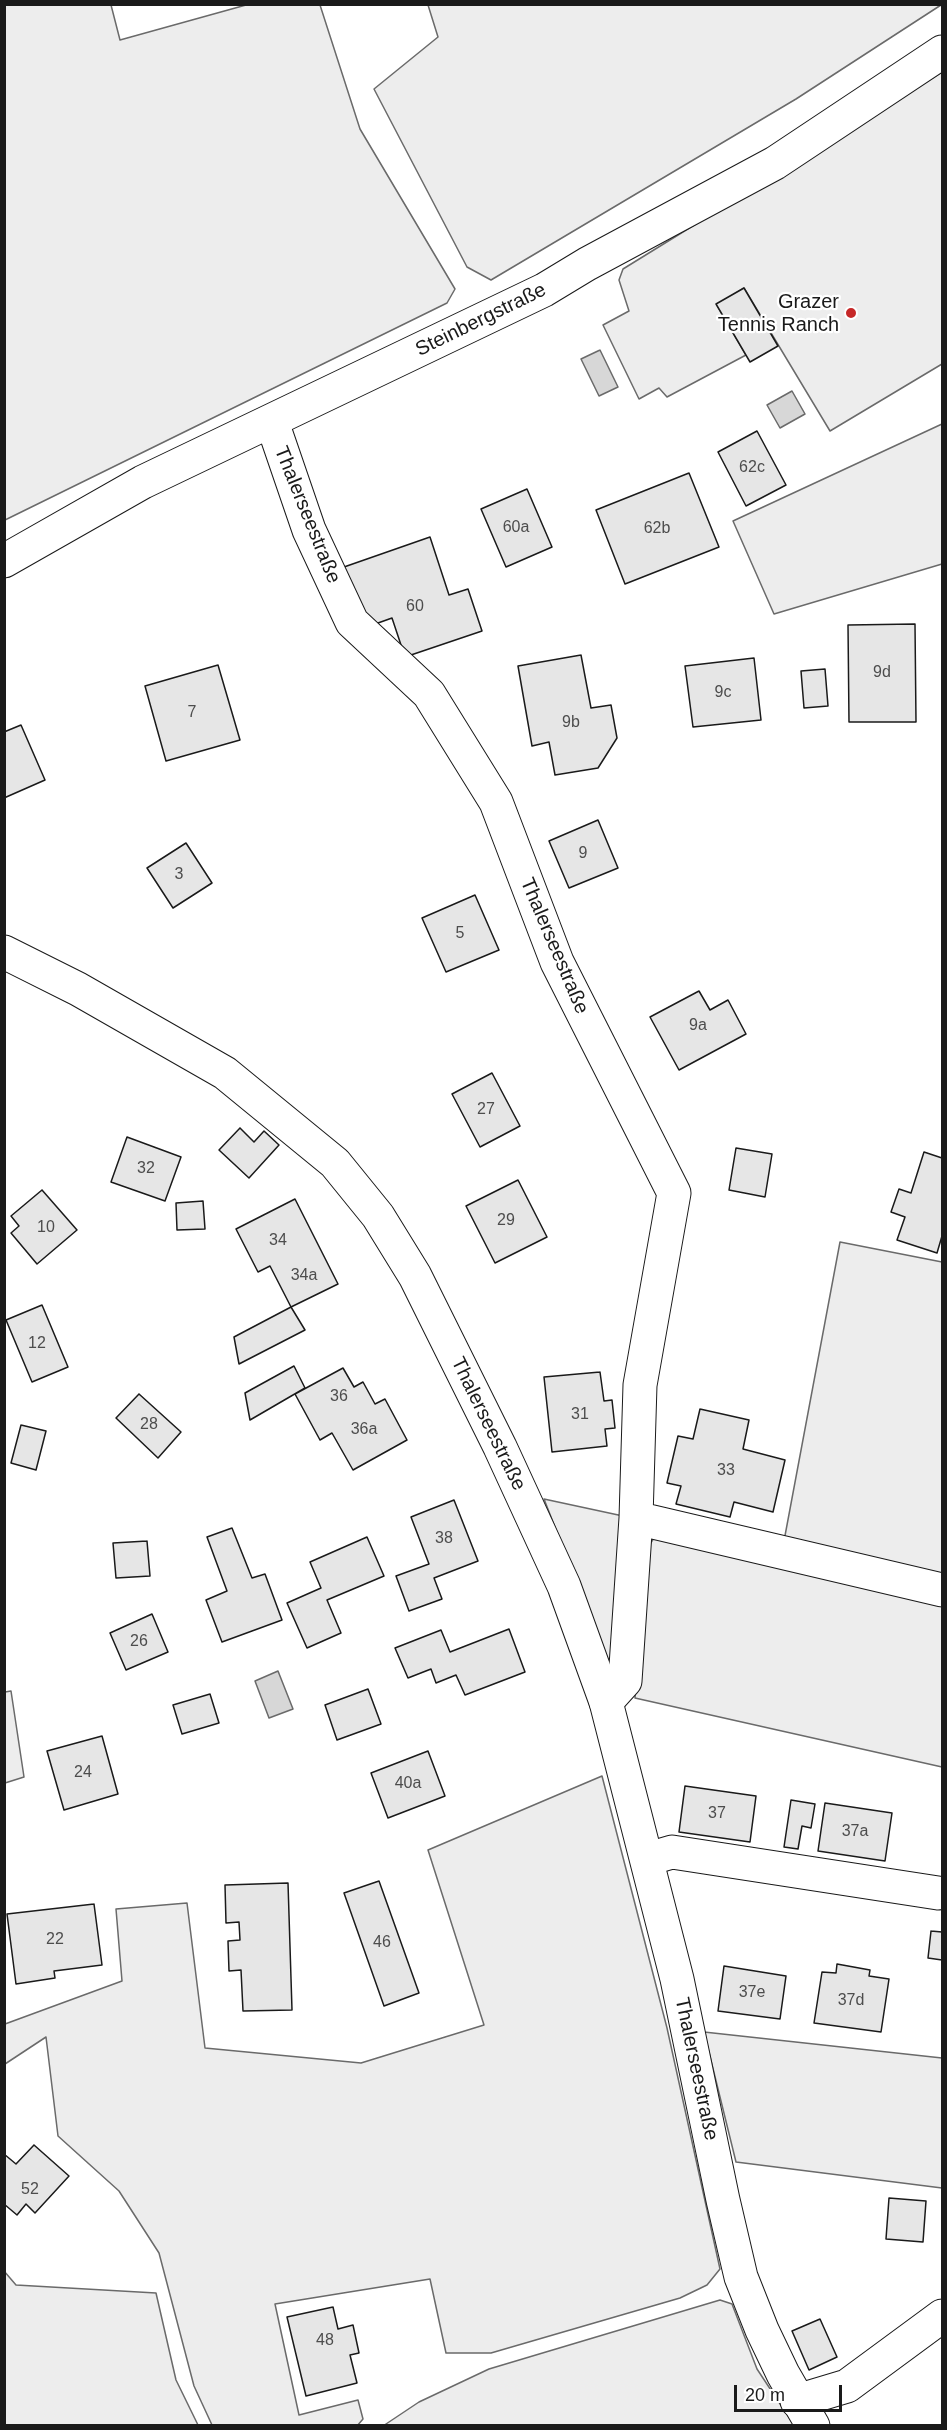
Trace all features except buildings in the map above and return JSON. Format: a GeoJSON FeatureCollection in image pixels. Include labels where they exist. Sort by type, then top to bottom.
{"type":"FeatureCollection","features":[{"type":"Feature","properties":{"kind":"main road","name":"Steinbergstraße"},"geometry":{"type":"LineString","coordinates":[[4,561],[143,482],[544,290],[587,264],[776,164],[942,52]]}},
{"type":"Feature","properties":{"kind":"main road","name":"Thalerseestraße"},"geometry":{"type":"LineString","coordinates":[[272,422],[309,530],[352,622],[429,694],[496,802],[557,962],[674,1193],[640,1385],[636,1518],[626,1681],[606,1702]]}},
{"type":"Feature","properties":{"kind":"main road","name":"Thalerseestraße"},"geometry":{"type":"LineString","coordinates":[[4,952],[78,988],[225,1073],[335,1162],[378,1216],[415,1276],[500,1446],[564,1586],[606,1702],[677,1979],[741,2277],[762,2330],[805,2413]]}},
{"type":"Feature","properties":{"kind":"main road"},"geometry":{"type":"LineString","coordinates":[[636,1518],[942,1590]]}},
{"type":"Feature","properties":{"kind":"main road"},"geometry":{"type":"LineString","coordinates":[[648,1859],[672,1852],[938,1893]]}},
{"type":"Feature","properties":{"kind":"main road"},"geometry":{"type":"LineString","coordinates":[[805,2413],[847,2386],[942,2316]]}},
{"type":"Feature","properties":{"kind":"shaded area"},"geometry":{"type":"Polygon","coordinates":[[[5,4],[111,5],[120,40],[246,5],[320,5],[360,129],[455,289],[447,303],[5,520],[5,4]]]}},
{"type":"Feature","properties":{"kind":"shaded area"},"geometry":{"type":"Polygon","coordinates":[[[428,4],[941,5],[796,99],[491,280],[467,267],[374,89],[438,37],[428,4]]]}},
{"type":"Feature","properties":{"kind":"shaded area"},"geometry":{"type":"Polygon","coordinates":[[[942,72],[942,364],[830,431],[744,288],[717,305],[746,355],[667,397],[659,388],[639,399],[603,325],[629,311],[619,280],[623,269],[942,72]]]}},
{"type":"Feature","properties":{"kind":"shaded area"},"geometry":{"type":"Polygon","coordinates":[[[600,350],[618,387],[599,396],[581,359],[600,350]]]}},
{"type":"Feature","properties":{"kind":"shaded area"},"geometry":{"type":"Polygon","coordinates":[[[792,391],[805,414],[780,428],[767,405],[792,391]]]}},
{"type":"Feature","properties":{"kind":"shaded area"},"geometry":{"type":"Polygon","coordinates":[[[942,424],[942,564],[774,614],[733,521],[942,424]]]}},
{"type":"Feature","properties":{"kind":"shaded area"},"geometry":{"type":"Polygon","coordinates":[[[840,1242],[942,1262],[942,1580],[784,1541],[840,1242]]]}},
{"type":"Feature","properties":{"kind":"shaded area"},"geometry":{"type":"Polygon","coordinates":[[[544,1499],[623,1516],[612,1673],[544,1499]]]}},
{"type":"Feature","properties":{"kind":"shaded area"},"geometry":{"type":"Polygon","coordinates":[[[654,1538],[942,1601],[942,1767],[635,1698],[642,1556],[654,1538]]]}},
{"type":"Feature","properties":{"kind":"shaded area"},"geometry":{"type":"Polygon","coordinates":[[[278,1671],[293,1709],[269,1718],[255,1681],[278,1671]]]}},
{"type":"Feature","properties":{"kind":"shaded area"},"geometry":{"type":"Polygon","coordinates":[[[11,1691],[24,1777],[5,1783],[5,1692],[11,1691]]]}},
{"type":"Feature","properties":{"kind":"shaded area"},"geometry":{"type":"Polygon","coordinates":[[[602,1776],[667,2028],[720,2269],[707,2285],[680,2298],[491,2353],[446,2353],[430,2279],[275,2304],[299,2415],[358,2400],[363,2419],[357,2426],[212,2425],[194,2386],[159,2253],[119,2191],[58,2136],[46,2037],[5,2064],[5,2024],[122,1981],[116,1909],[187,1903],[205,2048],[361,2063],[484,2025],[428,1850],[602,1776]]]}},
{"type":"Feature","properties":{"kind":"shaded area"},"geometry":{"type":"Polygon","coordinates":[[[704,2032],[942,2058],[942,2188],[736,2162],[704,2032]]]}},
{"type":"Feature","properties":{"kind":"shaded area"},"geometry":{"type":"Polygon","coordinates":[[[4,2271],[16,2285],[156,2293],[176,2380],[198,2425],[5,2425],[4,2271]]]}},
{"type":"Feature","properties":{"kind":"shaded area"},"geometry":{"type":"Polygon","coordinates":[[[720,2300],[732,2304],[757,2369],[794,2425],[383,2426],[419,2402],[489,2369],[720,2300]]]}},
{"type":"Feature","properties":{"kind":"place","name":"Grazer Tennis Ranch"},"geometry":{"type":"Point","coordinates":[851,313]}}]}
